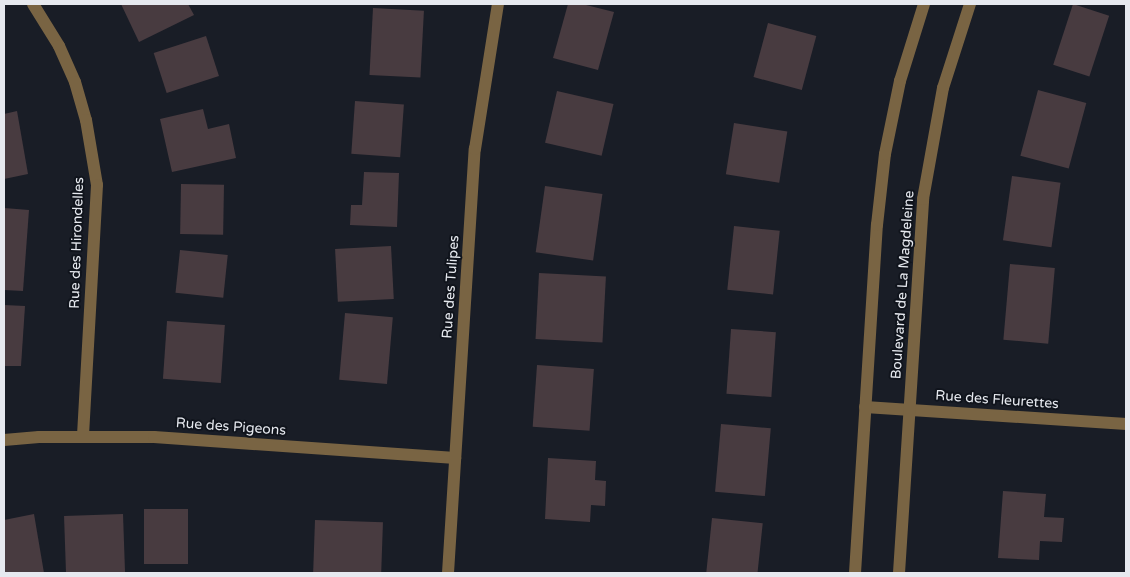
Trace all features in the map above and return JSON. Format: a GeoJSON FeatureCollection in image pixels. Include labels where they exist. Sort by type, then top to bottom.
{"type":"FeatureCollection","features":[{"type":"Feature","properties":{"kind":"street","name":"Rue des Hirondelles"},"geometry":{"type":"LineString","coordinates":[[33,4],[60,46],[75,82],[86,120],[96,177],[84,437]]}},
{"type":"Feature","properties":{"kind":"street","name":"Rue des Tulipes"},"geometry":{"type":"LineString","coordinates":[[448,573],[475,149],[498,4]]}},
{"type":"Feature","properties":{"kind":"street"},"geometry":{"type":"LineString","coordinates":[[855,573],[878,217],[885,154],[900,81],[924,4]]}},
{"type":"Feature","properties":{"kind":"street","name":"Boulevard de La Magdeleine"},"geometry":{"type":"LineString","coordinates":[[898,573],[920,231],[928,165],[943,88],[970,4]]}},
{"type":"Feature","properties":{"kind":"street","name":"Rue des Fleurettes"},"geometry":{"type":"LineString","coordinates":[[865,407],[1126,424]]}},
{"type":"Feature","properties":{"kind":"street","name":"Rue des Pigeons"},"geometry":{"type":"LineString","coordinates":[[4,440],[154,437],[456,458]]}},
{"type":"Feature","properties":{"kind":"building"},"geometry":{"type":"Polygon","coordinates":[[[121,4],[188,4],[194,15],[139,42],[121,4]]]}},
{"type":"Feature","properties":{"kind":"building"},"geometry":{"type":"Polygon","coordinates":[[[568,4],[582,4],[614,12],[598,70],[553,58],[568,4]]]}},
{"type":"Feature","properties":{"kind":"building"},"geometry":{"type":"Polygon","coordinates":[[[1073,4],[1109,16],[1089,77],[1053,65],[1073,4]]]}},
{"type":"Feature","properties":{"kind":"building"},"geometry":{"type":"Polygon","coordinates":[[[373,8],[424,11],[420,78],[369,75],[373,8]]]}},
{"type":"Feature","properties":{"kind":"building"},"geometry":{"type":"Polygon","coordinates":[[[768,23],[816,36],[802,90],[754,77],[768,23]]]}},
{"type":"Feature","properties":{"kind":"building"},"geometry":{"type":"Polygon","coordinates":[[[206,36],[219,76],[167,93],[154,53],[206,36]]]}},
{"type":"Feature","properties":{"kind":"building"},"geometry":{"type":"Polygon","coordinates":[[[1038,90],[1086,103],[1069,169],[1020,156],[1038,90]]]}},
{"type":"Feature","properties":{"kind":"building"},"geometry":{"type":"Polygon","coordinates":[[[557,91],[614,104],[602,156],[545,143],[557,91]]]}},
{"type":"Feature","properties":{"kind":"building"},"geometry":{"type":"Polygon","coordinates":[[[355,101],[404,104],[400,157],[351,154],[355,101]]]}},
{"type":"Feature","properties":{"kind":"building"},"geometry":{"type":"Polygon","coordinates":[[[203,109],[208,129],[229,124],[236,158],[172,172],[160,119],[203,109]]]}},
{"type":"Feature","properties":{"kind":"building"},"geometry":{"type":"Polygon","coordinates":[[[17,111],[28,174],[4,179],[4,114],[17,111]]]}},
{"type":"Feature","properties":{"kind":"building"},"geometry":{"type":"Polygon","coordinates":[[[734,123],[787,131],[779,183],[726,174],[734,123]]]}},
{"type":"Feature","properties":{"kind":"building"},"geometry":{"type":"Polygon","coordinates":[[[364,172],[399,173],[397,227],[350,225],[351,205],[362,205],[364,172]]]}},
{"type":"Feature","properties":{"kind":"building"},"geometry":{"type":"Polygon","coordinates":[[[1012,176],[1061,183],[1051,247],[1003,240],[1012,176]]]}},
{"type":"Feature","properties":{"kind":"building"},"geometry":{"type":"Polygon","coordinates":[[[181,184],[224,185],[223,235],[180,234],[181,184]]]}},
{"type":"Feature","properties":{"kind":"building"},"geometry":{"type":"Polygon","coordinates":[[[545,186],[602,194],[593,260],[536,252],[545,186]]]}},
{"type":"Feature","properties":{"kind":"building"},"geometry":{"type":"Polygon","coordinates":[[[4,208],[29,210],[23,291],[4,290],[4,208]]]}},
{"type":"Feature","properties":{"kind":"building"},"geometry":{"type":"Polygon","coordinates":[[[734,226],[780,231],[773,294],[727,290],[734,226]]]}},
{"type":"Feature","properties":{"kind":"building"},"geometry":{"type":"Polygon","coordinates":[[[391,246],[394,299],[338,302],[335,249],[391,246]]]}},
{"type":"Feature","properties":{"kind":"building"},"geometry":{"type":"Polygon","coordinates":[[[180,250],[228,255],[223,298],[176,293],[180,250]]]}},
{"type":"Feature","properties":{"kind":"building"},"geometry":{"type":"Polygon","coordinates":[[[1010,264],[1055,268],[1048,344],[1003,340],[1010,264]]]}},
{"type":"Feature","properties":{"kind":"building"},"geometry":{"type":"Polygon","coordinates":[[[539,273],[606,277],[602,342],[536,339],[539,273]]]}},
{"type":"Feature","properties":{"kind":"building"},"geometry":{"type":"Polygon","coordinates":[[[4,305],[25,306],[21,366],[4,366],[4,305]]]}},
{"type":"Feature","properties":{"kind":"building"},"geometry":{"type":"Polygon","coordinates":[[[345,313],[393,317],[387,384],[339,380],[345,313]]]}},
{"type":"Feature","properties":{"kind":"building"},"geometry":{"type":"Polygon","coordinates":[[[167,321],[225,325],[221,383],[163,379],[167,321]]]}},
{"type":"Feature","properties":{"kind":"building"},"geometry":{"type":"Polygon","coordinates":[[[731,329],[776,332],[771,397],[726,394],[731,329]]]}},
{"type":"Feature","properties":{"kind":"building"},"geometry":{"type":"Polygon","coordinates":[[[537,365],[594,369],[590,431],[533,427],[537,365]]]}},
{"type":"Feature","properties":{"kind":"building"},"geometry":{"type":"Polygon","coordinates":[[[721,424],[771,428],[765,496],[715,492],[721,424]]]}},
{"type":"Feature","properties":{"kind":"building"},"geometry":{"type":"Polygon","coordinates":[[[548,458],[596,461],[595,480],[606,481],[605,506],[591,505],[590,522],[545,519],[548,458]]]}},
{"type":"Feature","properties":{"kind":"building"},"geometry":{"type":"Polygon","coordinates":[[[1003,491],[1046,494],[1044,517],[1064,518],[1062,542],[1040,541],[1039,560],[998,558],[1003,491]]]}},
{"type":"Feature","properties":{"kind":"building"},"geometry":{"type":"Polygon","coordinates":[[[144,509],[188,509],[188,564],[144,564],[144,509]]]}},
{"type":"Feature","properties":{"kind":"building"},"geometry":{"type":"Polygon","coordinates":[[[34,514],[44,573],[4,573],[4,520],[34,514]]]}},
{"type":"Feature","properties":{"kind":"building"},"geometry":{"type":"Polygon","coordinates":[[[123,514],[125,573],[66,573],[64,516],[123,514]]]}},
{"type":"Feature","properties":{"kind":"building"},"geometry":{"type":"Polygon","coordinates":[[[712,518],[763,523],[758,573],[706,573],[712,518]]]}},
{"type":"Feature","properties":{"kind":"building"},"geometry":{"type":"Polygon","coordinates":[[[315,520],[383,522],[381,573],[313,573],[315,520]]]}}]}
